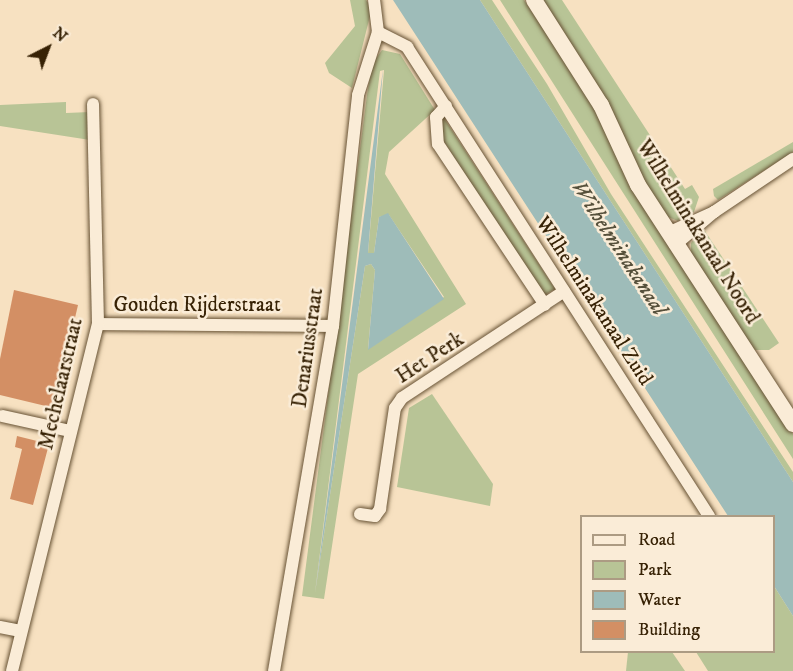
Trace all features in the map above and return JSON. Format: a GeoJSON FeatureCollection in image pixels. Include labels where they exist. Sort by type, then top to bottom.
{"type":"FeatureCollection","features":[{"type":"Feature","properties":{"kind":"street"},"geometry":{"type":"LineString","coordinates":[[374,0],[378,32]]}},
{"type":"Feature","properties":{"kind":"street","name":"Wilhelminakanaal Noord"},"geometry":{"type":"LineString","coordinates":[[534,0],[601,105],[621,157],[671,239],[793,424]]}},
{"type":"Feature","properties":{"kind":"street","name":"Wilhelminakanaal Zuid"},"geometry":{"type":"LineString","coordinates":[[378,32],[407,47],[708,515]]}},
{"type":"Feature","properties":{"kind":"street","name":"Denariusstraat"},"geometry":{"type":"LineString","coordinates":[[274,671],[333,326],[358,95],[378,32]]}},
{"type":"Feature","properties":{"kind":"street","name":"Mechelaarstraat"},"geometry":{"type":"LineString","coordinates":[[12,671],[98,324],[93,104]]}},
{"type":"Feature","properties":{"kind":"street","name":"Wilhelminakanaal Zuid"},"geometry":{"type":"LineString","coordinates":[[446,106],[436,117],[438,144],[545,305]]}},
{"type":"Feature","properties":{"kind":"street"},"geometry":{"type":"LineString","coordinates":[[671,239],[793,159]]}},
{"type":"Feature","properties":{"kind":"street","name":"Het Perk"},"geometry":{"type":"LineString","coordinates":[[360,514],[375,516],[380,509],[395,408],[402,398],[564,291]]}},
{"type":"Feature","properties":{"kind":"street","name":"Gouden Rijderstraat"},"geometry":{"type":"LineString","coordinates":[[98,324],[333,326]]}},
{"type":"Feature","properties":{"kind":"street"},"geometry":{"type":"LineString","coordinates":[[2,416],[70,431]]}},
{"type":"Feature","properties":{"kind":"street"},"geometry":{"type":"LineString","coordinates":[[0,627],[21,632]]}},
{"type":"Feature","properties":{"kind":"green space"},"geometry":{"type":"Polygon","coordinates":[[[350,0],[366,0],[372,8],[352,88],[329,73],[325,63],[355,26],[350,0]]]}},
{"type":"Feature","properties":{"kind":"green space"},"geometry":{"type":"Polygon","coordinates":[[[480,0],[492,0],[547,84],[611,194],[793,472],[793,482],[480,0]]]}},
{"type":"Feature","properties":{"kind":"green space"},"geometry":{"type":"Polygon","coordinates":[[[500,0],[524,0],[593,104],[628,183],[793,434],[793,459],[500,0]]]}},
{"type":"Feature","properties":{"kind":"green space"},"geometry":{"type":"Polygon","coordinates":[[[540,0],[562,0],[685,189],[692,185],[699,197],[694,212],[678,221],[663,215],[540,0]]]}},
{"type":"Feature","properties":{"kind":"green space"},"geometry":{"type":"Polygon","coordinates":[[[382,50],[400,54],[435,110],[389,152],[385,174],[466,304],[358,374],[324,599],[302,596],[372,64],[382,50]],[[384,70],[380,71],[315,593],[365,266],[371,264],[375,270],[368,349],[444,297],[389,215],[379,217],[374,253],[368,253],[384,70]]]}},
{"type":"Feature","properties":{"kind":"green space"},"geometry":{"type":"Polygon","coordinates":[[[66,102],[66,113],[90,112],[90,140],[0,126],[0,105],[66,102]]]}},
{"type":"Feature","properties":{"kind":"green space"},"geometry":{"type":"Polygon","coordinates":[[[442,115],[555,289],[543,296],[441,137],[442,115]]]}},
{"type":"Feature","properties":{"kind":"green space"},"geometry":{"type":"Polygon","coordinates":[[[793,142],[793,152],[718,200],[714,196],[713,189],[793,142]]]}},
{"type":"Feature","properties":{"kind":"green space"},"geometry":{"type":"Polygon","coordinates":[[[703,228],[779,343],[769,350],[753,350],[691,256],[691,243],[703,228]]]}},
{"type":"Feature","properties":{"kind":"green space"},"geometry":{"type":"Polygon","coordinates":[[[432,394],[493,484],[490,506],[397,487],[409,408],[432,394]]]}},
{"type":"Feature","properties":{"kind":"green space"},"geometry":{"type":"Polygon","coordinates":[[[775,588],[793,616],[793,671],[708,671],[697,653],[775,653],[775,588]]]}},
{"type":"Feature","properties":{"kind":"green space"},"geometry":{"type":"Polygon","coordinates":[[[628,653],[673,653],[685,671],[626,671],[628,653]]]}},
{"type":"Feature","properties":{"kind":"water","name":"Wilhelminakanaal"},"geometry":{"type":"Polygon","coordinates":[[[393,0],[480,0],[793,482],[793,616],[775,588],[775,515],[727,515],[393,0]]]}},
{"type":"Feature","properties":{"kind":"water"},"geometry":{"type":"Polygon","coordinates":[[[383,69],[368,253],[374,253],[379,217],[388,213],[444,299],[368,350],[375,270],[371,264],[365,266],[315,593],[383,69]]]}},
{"type":"Feature","properties":{"kind":"building"},"geometry":{"type":"Polygon","coordinates":[[[14,290],[78,305],[54,408],[0,395],[0,359],[14,290]]]}},
{"type":"Feature","properties":{"kind":"building"},"geometry":{"type":"Polygon","coordinates":[[[17,436],[49,444],[33,505],[10,499],[22,449],[15,447],[17,436]]]}}]}
